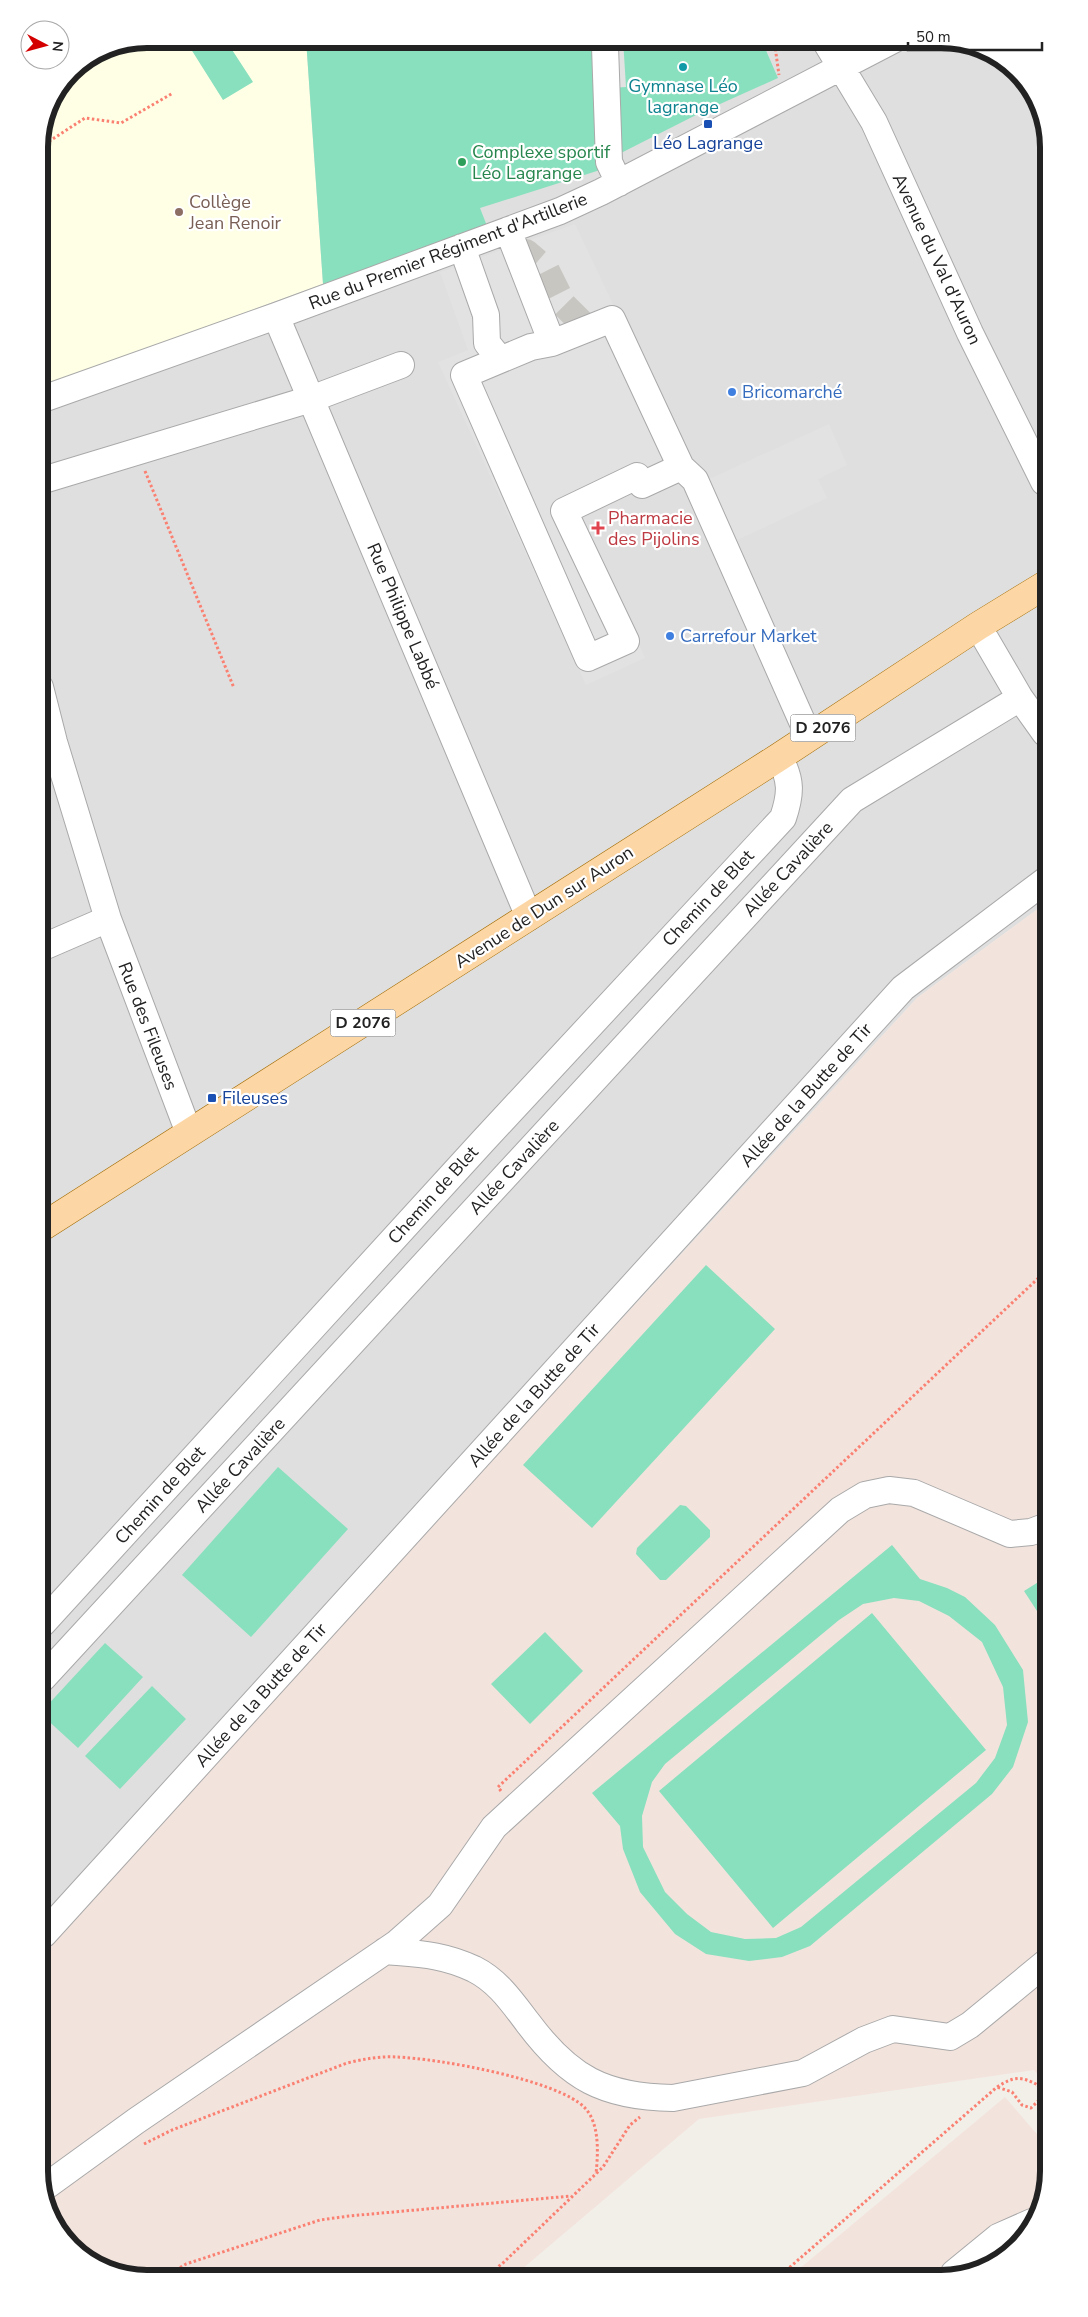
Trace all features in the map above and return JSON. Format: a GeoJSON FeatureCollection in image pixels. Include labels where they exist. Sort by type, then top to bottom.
{"type":"FeatureCollection","features":[{"type":"Feature","properties":{"kind":"main road","name":"Avenue de Dun sur Auron"},"geometry":{"type":"LineString","coordinates":[[48,1223],[779,757],[978,626],[1040,588]]}},
{"type":"Feature","properties":{"kind":"street"},"geometry":{"type":"LineString","coordinates":[[605,48],[609,162],[619,183]]}},
{"type":"Feature","properties":{"kind":"street","name":"Avenue du Val d'Auron"},"geometry":{"type":"LineString","coordinates":[[829,48],[874,122],[970,333],[1040,474]]}},
{"type":"Feature","properties":{"kind":"street","name":"Rue du Premier Régiment d'Artillerie"},"geometry":{"type":"LineString","coordinates":[[48,397],[276,316],[560,211],[619,183],[877,48]]}},
{"type":"Feature","properties":{"kind":"street"},"geometry":{"type":"LineString","coordinates":[[508,230],[552,343]]}},
{"type":"Feature","properties":{"kind":"street"},"geometry":{"type":"LineString","coordinates":[[462,247],[486,315],[487,343],[500,359]]}},
{"type":"Feature","properties":{"kind":"street","name":"Rue Philippe Labbé"},"geometry":{"type":"LineString","coordinates":[[276,316],[529,917]]}},
{"type":"Feature","properties":{"kind":"street"},"geometry":{"type":"LineString","coordinates":[[681,467],[642,485],[637,476],[564,511],[626,641],[588,658],[464,375],[531,347],[552,343],[612,319],[681,467],[695,480],[809,737]]}},
{"type":"Feature","properties":{"kind":"street"},"geometry":{"type":"LineString","coordinates":[[48,479],[312,399],[401,365]]}},
{"type":"Feature","properties":{"kind":"street"},"geometry":{"type":"LineString","coordinates":[[978,626],[1020,698],[1040,726]]}},
{"type":"Feature","properties":{"kind":"street","name":"Allée Cavalière"},"geometry":{"type":"LineString","coordinates":[[48,1673],[852,800],[1020,698]]}},
{"type":"Feature","properties":{"kind":"street","name":"Rue des Fileuses"},"geometry":{"type":"LineString","coordinates":[[48,746],[108,919],[188,1133]]}},
{"type":"Feature","properties":{"kind":"street","name":"Chemin de Blet"},"geometry":{"type":"LineString","coordinates":[[48,1618],[483,1140],[782,818],[788,801],[789,777],[779,757]]}},
{"type":"Feature","properties":{"kind":"street","name":"Allée de la Butte de Tir"},"geometry":{"type":"LineString","coordinates":[[48,1930],[904,988],[1040,885]]}},
{"type":"Feature","properties":{"kind":"street"},"geometry":{"type":"LineString","coordinates":[[48,945],[108,919]]}},
{"type":"Feature","properties":{"kind":"street"},"geometry":{"type":"LineString","coordinates":[[49,2184],[136,2121],[385,1951],[425,1921],[458,1883],[485,1838],[516,1807],[840,1510],[865,1495],[889,1490],[914,1493],[1010,1534],[1031,1532],[1040,1529]]}},
{"type":"Feature","properties":{"kind":"street"},"geometry":{"type":"LineString","coordinates":[[385,1951],[436,1955],[475,1970],[503,1990],[542,2041],[568,2068],[588,2080],[612,2090],[640,2097],[660,2098],[674,2098],[803,2073],[864,2040],[893,2029],[950,2037],[970,2025],[1040,1967]]}},
{"type":"Feature","properties":{"kind":"street"},"geometry":{"type":"LineString","coordinates":[[960,2268],[998,2237],[1023,2226]]}},
{"type":"Feature","properties":{"kind":"path"},"geometry":{"type":"LineString","coordinates":[[776,48],[781,98]]}},
{"type":"Feature","properties":{"kind":"path"},"geometry":{"type":"LineString","coordinates":[[48,142],[85,118],[121,123],[173,93]]}},
{"type":"Feature","properties":{"kind":"path"},"geometry":{"type":"LineString","coordinates":[[138,452],[234,688]]}},
{"type":"Feature","properties":{"kind":"path"},"geometry":{"type":"LineString","coordinates":[[516,1807],[498,1788],[1040,1277]]}},
{"type":"Feature","properties":{"kind":"path"},"geometry":{"type":"LineString","coordinates":[[141,2145],[172,2130],[347,2063],[369,2058],[396,2057],[436,2061],[521,2079],[558,2090],[573,2098],[586,2109],[592,2120],[596,2141],[596,2174]]}},
{"type":"Feature","properties":{"kind":"path"},"geometry":{"type":"LineString","coordinates":[[787,2270],[998,2087],[1009,2080],[1023,2077],[1038,2085],[1040,2094]]}},
{"type":"Feature","properties":{"kind":"path"},"geometry":{"type":"LineString","coordinates":[[998,2087],[1012,2092],[1022,2105],[1031,2108],[1040,2099]]}},
{"type":"Feature","properties":{"kind":"path"},"geometry":{"type":"LineString","coordinates":[[494,2269],[603,2167],[630,2125],[660,2098]]}},
{"type":"Feature","properties":{"kind":"path"},"geometry":{"type":"LineString","coordinates":[[178,2269],[186,2264],[320,2220],[571,2196]]}},
{"type":"Feature","properties":{"kind":"shaded area"},"geometry":{"type":"Polygon","coordinates":[[[134,48],[948,48],[961,49],[991,61],[1002,68],[1020,86],[1035,115],[1040,134],[1040,907],[917,998],[48,1943],[48,134],[55,109],[61,97],[81,72],[109,55],[134,48]]]}},
{"type":"Feature","properties":{"kind":"shaded area","name":"Collège Jean Renoir"},"geometry":{"type":"Polygon","coordinates":[[[134,48],[307,48],[323,284],[48,384],[48,134],[55,109],[68,86],[81,72],[97,61],[109,55],[134,48]]]}},
{"type":"Feature","properties":{"kind":"shaded area"},"geometry":{"type":"Polygon","coordinates":[[[593,48],[624,48],[626,87],[595,89],[593,48]]]}},
{"type":"Feature","properties":{"kind":"shaded area"},"geometry":{"type":"Polygon","coordinates":[[[575,224],[688,463],[579,513],[645,658],[586,685],[438,362],[468,350],[440,272],[575,224]]]}},
{"type":"Feature","properties":{"kind":"shaded area"},"geometry":{"type":"Polygon","coordinates":[[[829,424],[847,465],[818,479],[827,498],[735,541],[707,480],[829,424]]]}},
{"type":"Feature","properties":{"kind":"shaded area"},"geometry":{"type":"Polygon","coordinates":[[[1040,907],[1040,2077],[1034,2070],[699,2119],[522,2269],[140,2269],[127,2268],[115,2264],[86,2249],[72,2236],[64,2225],[49,2190],[48,1943],[917,998],[1040,907]]]}},
{"type":"Feature","properties":{"kind":"shaded area"},"geometry":{"type":"Polygon","coordinates":[[[1005,2097],[1040,2138],[1040,2183],[1035,2202],[1020,2231],[1007,2245],[996,2253],[961,2268],[941,2270],[798,2270],[1005,2097]]]}},
{"type":"Feature","properties":{"kind":"green space"},"geometry":{"type":"Polygon","coordinates":[[[190,48],[231,48],[253,82],[223,100],[190,48]]]}},
{"type":"Feature","properties":{"kind":"green space","name":"Complexe sportif Léo Lagrange"},"geometry":{"type":"Polygon","coordinates":[[[307,48],[765,48],[778,78],[700,113],[619,154],[600,170],[480,208],[487,226],[323,284],[307,48]]]}},
{"type":"Feature","properties":{"kind":"green space"},"geometry":{"type":"Polygon","coordinates":[[[706,1265],[775,1329],[592,1528],[523,1465],[706,1265]]]}},
{"type":"Feature","properties":{"kind":"green space"},"geometry":{"type":"Polygon","coordinates":[[[278,1467],[348,1529],[251,1637],[182,1575],[278,1467]]]}},
{"type":"Feature","properties":{"kind":"green space"},"geometry":{"type":"Polygon","coordinates":[[[680,1505],[686,1506],[710,1530],[710,1537],[666,1580],[660,1580],[636,1554],[637,1548],[680,1505]]]}},
{"type":"Feature","properties":{"kind":"green space"},"geometry":{"type":"Polygon","coordinates":[[[892,1545],[920,1579],[947,1588],[965,1597],[995,1625],[1023,1670],[1028,1722],[1013,1767],[992,1794],[810,1946],[782,1957],[749,1961],[706,1954],[675,1934],[640,1892],[623,1849],[620,1826],[592,1793],[892,1545]],[[894,1598],[863,1604],[839,1620],[665,1764],[652,1782],[642,1816],[643,1847],[665,1892],[687,1914],[711,1932],[745,1939],[776,1938],[801,1927],[976,1783],[995,1758],[1007,1725],[1003,1687],[982,1642],[949,1616],[919,1601],[894,1598]]]}},
{"type":"Feature","properties":{"kind":"green space"},"geometry":{"type":"Polygon","coordinates":[[[1040,1581],[1040,1616],[1024,1591],[1040,1581]]]}},
{"type":"Feature","properties":{"kind":"green space"},"geometry":{"type":"Polygon","coordinates":[[[872,1613],[986,1750],[773,1928],[659,1791],[872,1613]]]}},
{"type":"Feature","properties":{"kind":"green space"},"geometry":{"type":"Polygon","coordinates":[[[545,1632],[583,1671],[530,1724],[491,1684],[545,1632]]]}},
{"type":"Feature","properties":{"kind":"green space"},"geometry":{"type":"Polygon","coordinates":[[[105,1643],[143,1677],[78,1748],[48,1721],[48,1705],[105,1643]]]}},
{"type":"Feature","properties":{"kind":"green space"},"geometry":{"type":"Polygon","coordinates":[[[152,1686],[186,1719],[120,1789],[85,1756],[152,1686]]]}},
{"type":"Feature","properties":{"kind":"tunnel"},"geometry":{"type":"LineString","coordinates":[[515,252],[526,252],[546,269],[564,305],[588,329]]}},
{"type":"Feature","properties":{"kind":"place","name":"Gymnase Léo lagrange"},"geometry":{"type":"Point","coordinates":[683,67]}},
{"type":"Feature","properties":{"kind":"place","name":"Léo Lagrange"},"geometry":{"type":"Point","coordinates":[708,124]}},
{"type":"Feature","properties":{"kind":"place","name":"Complexe sportif Léo Lagrange"},"geometry":{"type":"Point","coordinates":[462,162]}},
{"type":"Feature","properties":{"kind":"place","name":"Collège Jean Renoir"},"geometry":{"type":"Point","coordinates":[179,212]}},
{"type":"Feature","properties":{"kind":"place","name":"Bricomarché"},"geometry":{"type":"Point","coordinates":[732,392]}},
{"type":"Feature","properties":{"kind":"place","name":"Pharmacie des Pijolins"},"geometry":{"type":"Point","coordinates":[598,528]}},
{"type":"Feature","properties":{"kind":"place","name":"Carrefour Market"},"geometry":{"type":"Point","coordinates":[670,636]}},
{"type":"Feature","properties":{"kind":"place","name":"Fileuses"},"geometry":{"type":"Point","coordinates":[212,1098]}}]}
